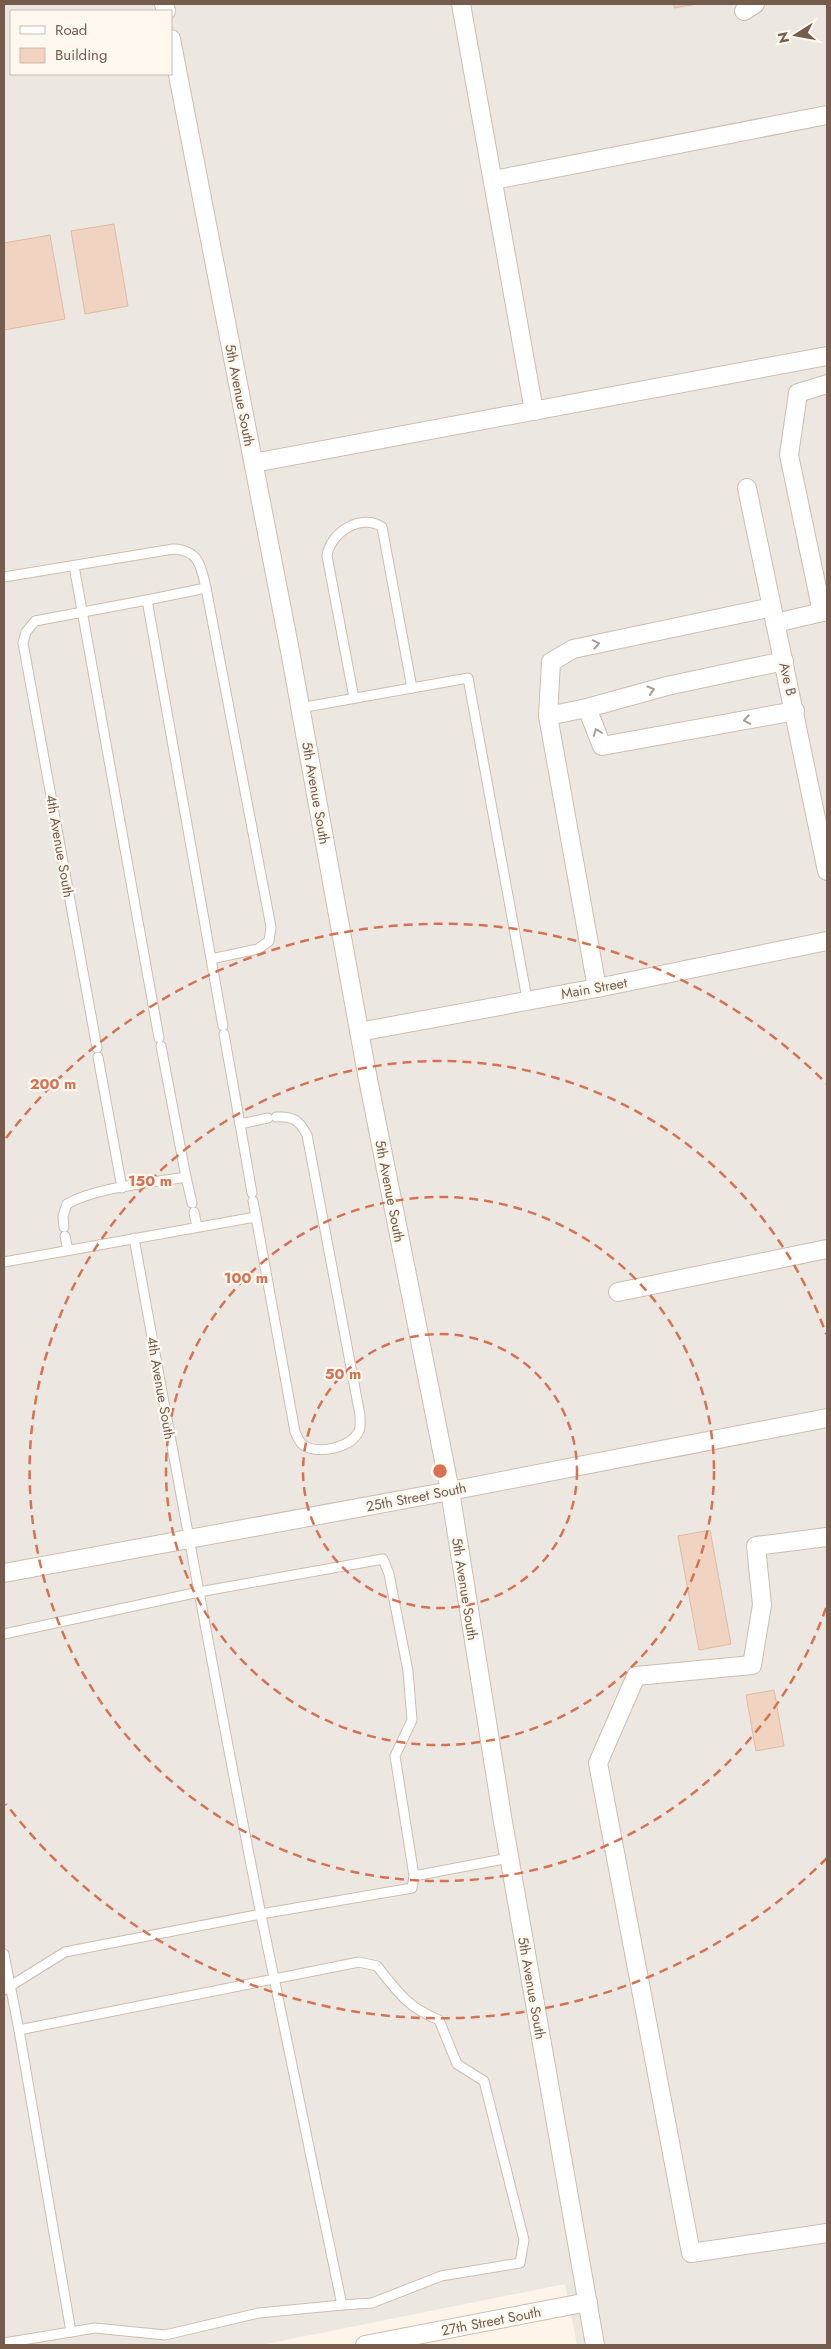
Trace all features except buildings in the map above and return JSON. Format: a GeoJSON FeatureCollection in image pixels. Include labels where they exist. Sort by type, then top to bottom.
{"type":"FeatureCollection","features":[{"type":"Feature","properties":{"kind":"street"},"geometry":{"type":"LineString","coordinates":[[461,4],[534,411]]}},
{"type":"Feature","properties":{"kind":"street","name":"5th Avenue South"},"geometry":{"type":"LineString","coordinates":[[172,43],[254,463],[359,1032],[450,1491],[509,1858],[595,2345]]}},
{"type":"Feature","properties":{"kind":"street"},"geometry":{"type":"LineString","coordinates":[[494,180],[827,114]]}},
{"type":"Feature","properties":{"kind":"street"},"geometry":{"type":"LineString","coordinates":[[254,463],[827,356]]}},
{"type":"Feature","properties":{"kind":"street"},"geometry":{"type":"LineString","coordinates":[[597,988],[548,716],[551,662],[573,649],[774,615],[825,611],[789,455],[798,393],[827,385]]}},
{"type":"Feature","properties":{"kind":"street","name":"Ave B"},"geometry":{"type":"LineString","coordinates":[[747,488],[827,870]]}},
{"type":"Feature","properties":{"kind":"street"},"geometry":{"type":"LineString","coordinates":[[548,716],[588,708],[667,686],[784,661]]}},
{"type":"Feature","properties":{"kind":"street"},"geometry":{"type":"LineString","coordinates":[[588,708],[602,746],[795,711]]}},
{"type":"Feature","properties":{"kind":"street","name":"Main Street"},"geometry":{"type":"LineString","coordinates":[[359,1032],[527,999],[597,988],[827,942]]}},
{"type":"Feature","properties":{"kind":"street"},"geometry":{"type":"LineString","coordinates":[[618,1292],[827,1249]]}},
{"type":"Feature","properties":{"kind":"street","name":"25th Street South"},"geometry":{"type":"LineString","coordinates":[[4,1573],[450,1491],[827,1418]]}},
{"type":"Feature","properties":{"kind":"street"},"geometry":{"type":"LineString","coordinates":[[827,1537],[756,1546],[762,1605],[752,1665],[636,1676],[598,1763],[691,2253],[827,2233]]}},
{"type":"Feature","properties":{"kind":"street","name":"27th Street South"},"geometry":{"type":"LineString","coordinates":[[365,2345],[588,2302]]}},
{"type":"Feature","properties":{"kind":"lane"},"geometry":{"type":"LineString","coordinates":[[354,698],[326,556],[327,549],[344,529],[351,525],[370,521],[382,527],[412,688]]}},
{"type":"Feature","properties":{"kind":"lane"},"geometry":{"type":"LineString","coordinates":[[4,577],[172,549],[186,549],[196,558],[206,588],[271,928],[268,941],[258,949],[211,960]]}},
{"type":"Feature","properties":{"kind":"lane"},"geometry":{"type":"LineString","coordinates":[[74,566],[160,1042],[197,1227]]}},
{"type":"Feature","properties":{"kind":"lane"},"geometry":{"type":"LineString","coordinates":[[83,611],[206,588]]}},
{"type":"Feature","properties":{"kind":"lane"},"geometry":{"type":"LineString","coordinates":[[147,600],[252,1197],[295,1432],[301,1444],[313,1450],[332,1448],[351,1442],[360,1430],[360,1415],[307,1135],[300,1123],[290,1116],[240,1124]]}},
{"type":"Feature","properties":{"kind":"lane","name":"4th Avenue South"},"geometry":{"type":"LineString","coordinates":[[83,611],[35,621],[26,632],[23,643],[122,1188]]}},
{"type":"Feature","properties":{"kind":"lane"},"geometry":{"type":"LineString","coordinates":[[300,708],[468,678],[527,999]]}},
{"type":"Feature","properties":{"kind":"lane"},"geometry":{"type":"LineString","coordinates":[[68,1250],[63,1216],[67,1204],[78,1197],[186,1177]]}},
{"type":"Feature","properties":{"kind":"lane"},"geometry":{"type":"LineString","coordinates":[[4,1262],[256,1217]]}},
{"type":"Feature","properties":{"kind":"lane","name":"4th Avenue South"},"geometry":{"type":"LineString","coordinates":[[134,1238],[188,1539],[261,1914],[342,2305]]}},
{"type":"Feature","properties":{"kind":"lane"},"geometry":{"type":"LineString","coordinates":[[4,1634],[199,1592],[383,1559],[389,1574],[408,1671],[412,1720],[395,1756],[414,1876],[412,1888],[261,1914],[65,1952],[7,1988]]}},
{"type":"Feature","properties":{"kind":"lane"},"geometry":{"type":"LineString","coordinates":[[414,1876],[509,1858]]}},
{"type":"Feature","properties":{"kind":"lane"},"geometry":{"type":"LineString","coordinates":[[4,1954],[7,1988],[19,2030],[71,2332]]}},
{"type":"Feature","properties":{"kind":"lane"},"geometry":{"type":"LineString","coordinates":[[4,2343],[95,2328],[165,2335],[259,2313],[372,2303],[441,2276],[520,2263],[524,2240],[484,2081],[457,2064],[439,2020],[419,2012],[400,1995],[378,1966],[359,1962],[19,2030]]}},
{"type":"Feature","properties":{"kind":"shaded area"},"geometry":{"type":"Polygon","coordinates":[[[4,4],[827,4],[827,2345],[577,2345],[565,2284],[261,2345],[4,2345],[4,4]]]}}]}
